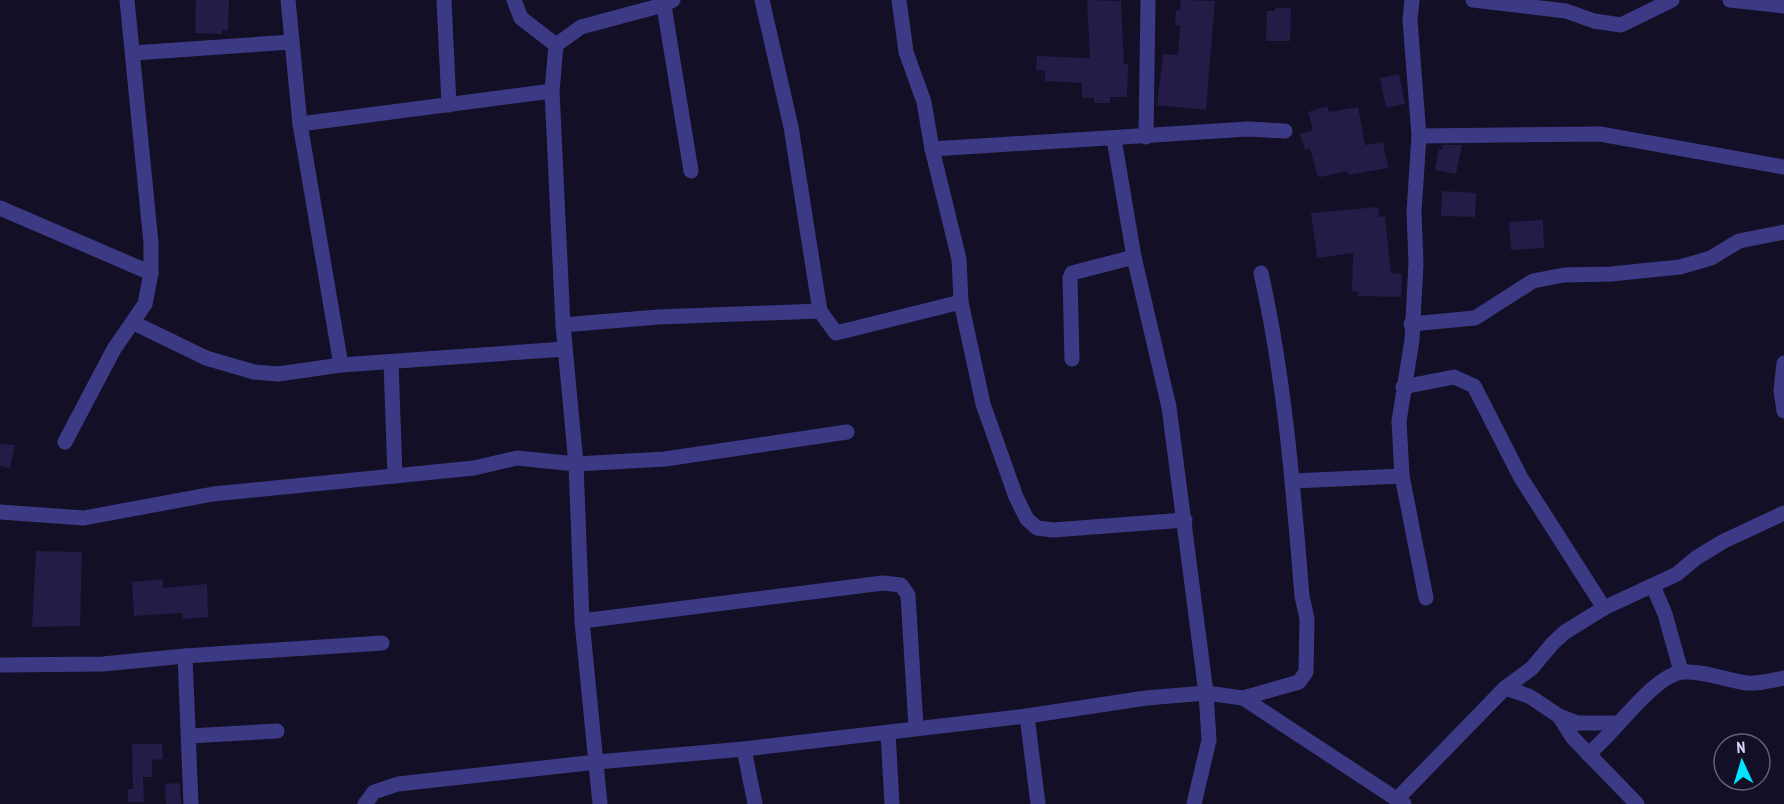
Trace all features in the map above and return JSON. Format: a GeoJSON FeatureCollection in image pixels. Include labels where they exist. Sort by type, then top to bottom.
{"type":"FeatureCollection","features":[{"type":"Feature","properties":{"kind":"street"},"geometry":{"type":"LineString","coordinates":[[65,442],[114,349],[145,304],[150,273],[151,243],[127,0]]}},
{"type":"Feature","properties":{"kind":"street"},"geometry":{"type":"LineString","coordinates":[[288,0],[300,124],[341,365]]}},
{"type":"Feature","properties":{"kind":"street"},"geometry":{"type":"LineString","coordinates":[[444,0],[449,105]]}},
{"type":"Feature","properties":{"kind":"street"},"geometry":{"type":"LineString","coordinates":[[514,0],[521,18],[556,45]]}},
{"type":"Feature","properties":{"kind":"street"},"geometry":{"type":"LineString","coordinates":[[762,0],[791,126],[820,311],[836,333],[962,302]]}},
{"type":"Feature","properties":{"kind":"street"},"geometry":{"type":"LineString","coordinates":[[899,0],[906,52],[924,102],[932,149],[959,259],[962,302],[983,404],[1027,519],[1037,528],[1053,530],[1185,520]]}},
{"type":"Feature","properties":{"kind":"street"},"geometry":{"type":"LineString","coordinates":[[1146,137],[1148,0]]}},
{"type":"Feature","properties":{"kind":"street"},"geometry":{"type":"LineString","coordinates":[[1412,0],[1410,20],[1419,136],[1414,212],[1416,263],[1411,324],[1412,340],[1399,421],[1402,476],[1426,598]]}},
{"type":"Feature","properties":{"kind":"street"},"geometry":{"type":"LineString","coordinates":[[1473,0],[1566,11],[1594,21],[1622,25],[1672,0]]}},
{"type":"Feature","properties":{"kind":"street"},"geometry":{"type":"LineString","coordinates":[[1730,0],[1784,6]]}},
{"type":"Feature","properties":{"kind":"street"},"geometry":{"type":"LineString","coordinates":[[600,804],[582,621],[576,464],[563,325],[552,91],[556,45],[581,27],[666,2],[691,171]]}},
{"type":"Feature","properties":{"kind":"street"},"geometry":{"type":"LineString","coordinates":[[133,53],[291,42]]}},
{"type":"Feature","properties":{"kind":"street"},"geometry":{"type":"LineString","coordinates":[[300,124],[552,91]]}},
{"type":"Feature","properties":{"kind":"street"},"geometry":{"type":"LineString","coordinates":[[932,149],[1248,129],[1286,131]]}},
{"type":"Feature","properties":{"kind":"street"},"geometry":{"type":"LineString","coordinates":[[1419,136],[1600,134],[1784,167]]}},
{"type":"Feature","properties":{"kind":"street"},"geometry":{"type":"LineString","coordinates":[[1114,139],[1134,257],[1169,406],[1206,693],[1209,740],[1194,804]]}},
{"type":"Feature","properties":{"kind":"street"},"geometry":{"type":"LineString","coordinates":[[0,208],[150,273]]}},
{"type":"Feature","properties":{"kind":"street"},"geometry":{"type":"LineString","coordinates":[[1411,324],[1475,318],[1533,281],[1564,275],[1611,274],[1680,267],[1711,258],[1739,241],[1784,232]]}},
{"type":"Feature","properties":{"kind":"street"},"geometry":{"type":"LineString","coordinates":[[1072,359],[1070,285],[1072,273],[1134,257]]}},
{"type":"Feature","properties":{"kind":"street"},"geometry":{"type":"LineString","coordinates":[[1243,699],[1299,682],[1306,672],[1307,619],[1282,374],[1261,273]]}},
{"type":"Feature","properties":{"kind":"street"},"geometry":{"type":"LineString","coordinates":[[563,325],[658,317],[820,311]]}},
{"type":"Feature","properties":{"kind":"street"},"geometry":{"type":"LineString","coordinates":[[134,323],[206,358],[254,372],[278,374],[341,365],[565,350]]}},
{"type":"Feature","properties":{"kind":"street"},"geometry":{"type":"LineString","coordinates":[[391,362],[395,476]]}},
{"type":"Feature","properties":{"kind":"street"},"geometry":{"type":"LineString","coordinates":[[1784,363],[1781,391],[1784,411]]}},
{"type":"Feature","properties":{"kind":"street"},"geometry":{"type":"LineString","coordinates":[[1403,387],[1454,377],[1474,386],[1521,478],[1604,608]]}},
{"type":"Feature","properties":{"kind":"street"},"geometry":{"type":"LineString","coordinates":[[0,512],[84,518],[213,494],[474,468],[517,458],[576,464],[665,459],[847,432]]}},
{"type":"Feature","properties":{"kind":"street"},"geometry":{"type":"LineString","coordinates":[[1293,481],[1402,476]]}},
{"type":"Feature","properties":{"kind":"street"},"geometry":{"type":"LineString","coordinates":[[365,804],[374,792],[398,784],[597,762],[744,749],[1027,716],[1146,698],[1206,693],[1243,699],[1401,801],[1505,688],[1532,668],[1552,643],[1566,632],[1604,608],[1677,574],[1696,558],[1724,541],[1784,513]]}},
{"type":"Feature","properties":{"kind":"street"},"geometry":{"type":"LineString","coordinates":[[582,621],[883,583],[901,585],[908,595],[916,728]]}},
{"type":"Feature","properties":{"kind":"street"},"geometry":{"type":"LineString","coordinates":[[1653,586],[1665,614],[1682,671]]}},
{"type":"Feature","properties":{"kind":"street"},"geometry":{"type":"LineString","coordinates":[[0,665],[103,664],[185,656],[382,643]]}},
{"type":"Feature","properties":{"kind":"street"},"geometry":{"type":"LineString","coordinates":[[185,656],[190,804]]}},
{"type":"Feature","properties":{"kind":"street"},"geometry":{"type":"LineString","coordinates":[[1588,754],[1620,723],[1631,707],[1652,689],[1682,671],[1715,674],[1748,683],[1784,678]]}},
{"type":"Feature","properties":{"kind":"street"},"geometry":{"type":"LineString","coordinates":[[1505,688],[1529,696],[1559,716],[1576,723],[1620,723]]}},
{"type":"Feature","properties":{"kind":"street"},"geometry":{"type":"LineString","coordinates":[[1027,716],[1038,804]]}},
{"type":"Feature","properties":{"kind":"street"},"geometry":{"type":"LineString","coordinates":[[1559,716],[1588,754],[1637,804]]}},
{"type":"Feature","properties":{"kind":"street"},"geometry":{"type":"LineString","coordinates":[[189,736],[277,731]]}},
{"type":"Feature","properties":{"kind":"street"},"geometry":{"type":"LineString","coordinates":[[888,732],[892,804]]}},
{"type":"Feature","properties":{"kind":"street"},"geometry":{"type":"LineString","coordinates":[[744,749],[755,804]]}},
{"type":"Feature","properties":{"kind":"building"},"geometry":{"type":"Polygon","coordinates":[[[196,0],[229,0],[228,30],[222,30],[222,34],[195,33],[196,0]]]}},
{"type":"Feature","properties":{"kind":"building"},"geometry":{"type":"Polygon","coordinates":[[[1087,0],[1121,1],[1124,64],[1128,64],[1127,97],[1110,97],[1110,103],[1094,103],[1094,98],[1082,98],[1082,83],[1045,81],[1045,70],[1036,70],[1037,56],[1090,58],[1087,0]]]}},
{"type":"Feature","properties":{"kind":"building"},"geometry":{"type":"Polygon","coordinates":[[[1181,0],[1215,1],[1206,110],[1157,105],[1163,54],[1178,55],[1180,26],[1175,25],[1176,10],[1180,11],[1181,0]]]}},
{"type":"Feature","properties":{"kind":"building"},"geometry":{"type":"Polygon","coordinates":[[[1275,8],[1291,8],[1290,41],[1266,41],[1267,11],[1275,11],[1275,8]]]}},
{"type":"Feature","properties":{"kind":"building"},"geometry":{"type":"Polygon","coordinates":[[[1399,74],[1405,104],[1386,108],[1380,78],[1399,74]]]}},
{"type":"Feature","properties":{"kind":"building"},"geometry":{"type":"Polygon","coordinates":[[[1327,106],[1329,112],[1358,107],[1365,145],[1383,142],[1388,168],[1348,175],[1347,171],[1321,177],[1317,175],[1310,148],[1305,150],[1300,134],[1313,130],[1308,112],[1327,106]]]}},
{"type":"Feature","properties":{"kind":"building"},"geometry":{"type":"Polygon","coordinates":[[[1443,145],[1462,145],[1456,174],[1435,170],[1439,149],[1442,150],[1443,145]]]}},
{"type":"Feature","properties":{"kind":"building"},"geometry":{"type":"Polygon","coordinates":[[[1442,191],[1476,193],[1475,217],[1441,216],[1442,191]]]}},
{"type":"Feature","properties":{"kind":"building"},"geometry":{"type":"Polygon","coordinates":[[[1378,207],[1379,217],[1385,216],[1391,273],[1402,274],[1401,297],[1358,296],[1358,292],[1352,291],[1353,253],[1317,258],[1311,213],[1378,207]]]}},
{"type":"Feature","properties":{"kind":"building"},"geometry":{"type":"Polygon","coordinates":[[[1543,220],[1544,248],[1511,250],[1509,222],[1543,220]]]}},
{"type":"Feature","properties":{"kind":"building"},"geometry":{"type":"Polygon","coordinates":[[[0,444],[15,445],[10,468],[0,466],[0,444]]]}},
{"type":"Feature","properties":{"kind":"building"},"geometry":{"type":"Polygon","coordinates":[[[36,551],[82,552],[80,626],[32,627],[36,551]]]}},
{"type":"Feature","properties":{"kind":"building"},"geometry":{"type":"Polygon","coordinates":[[[163,579],[163,588],[207,584],[208,617],[183,619],[183,613],[134,616],[132,582],[163,579]]]}},
{"type":"Feature","properties":{"kind":"building"},"geometry":{"type":"Polygon","coordinates":[[[132,744],[162,744],[163,759],[152,760],[152,777],[143,777],[144,802],[128,802],[128,789],[133,789],[132,744]]]}},
{"type":"Feature","properties":{"kind":"building"},"geometry":{"type":"Polygon","coordinates":[[[180,783],[181,804],[166,804],[165,784],[180,783]]]}}]}
